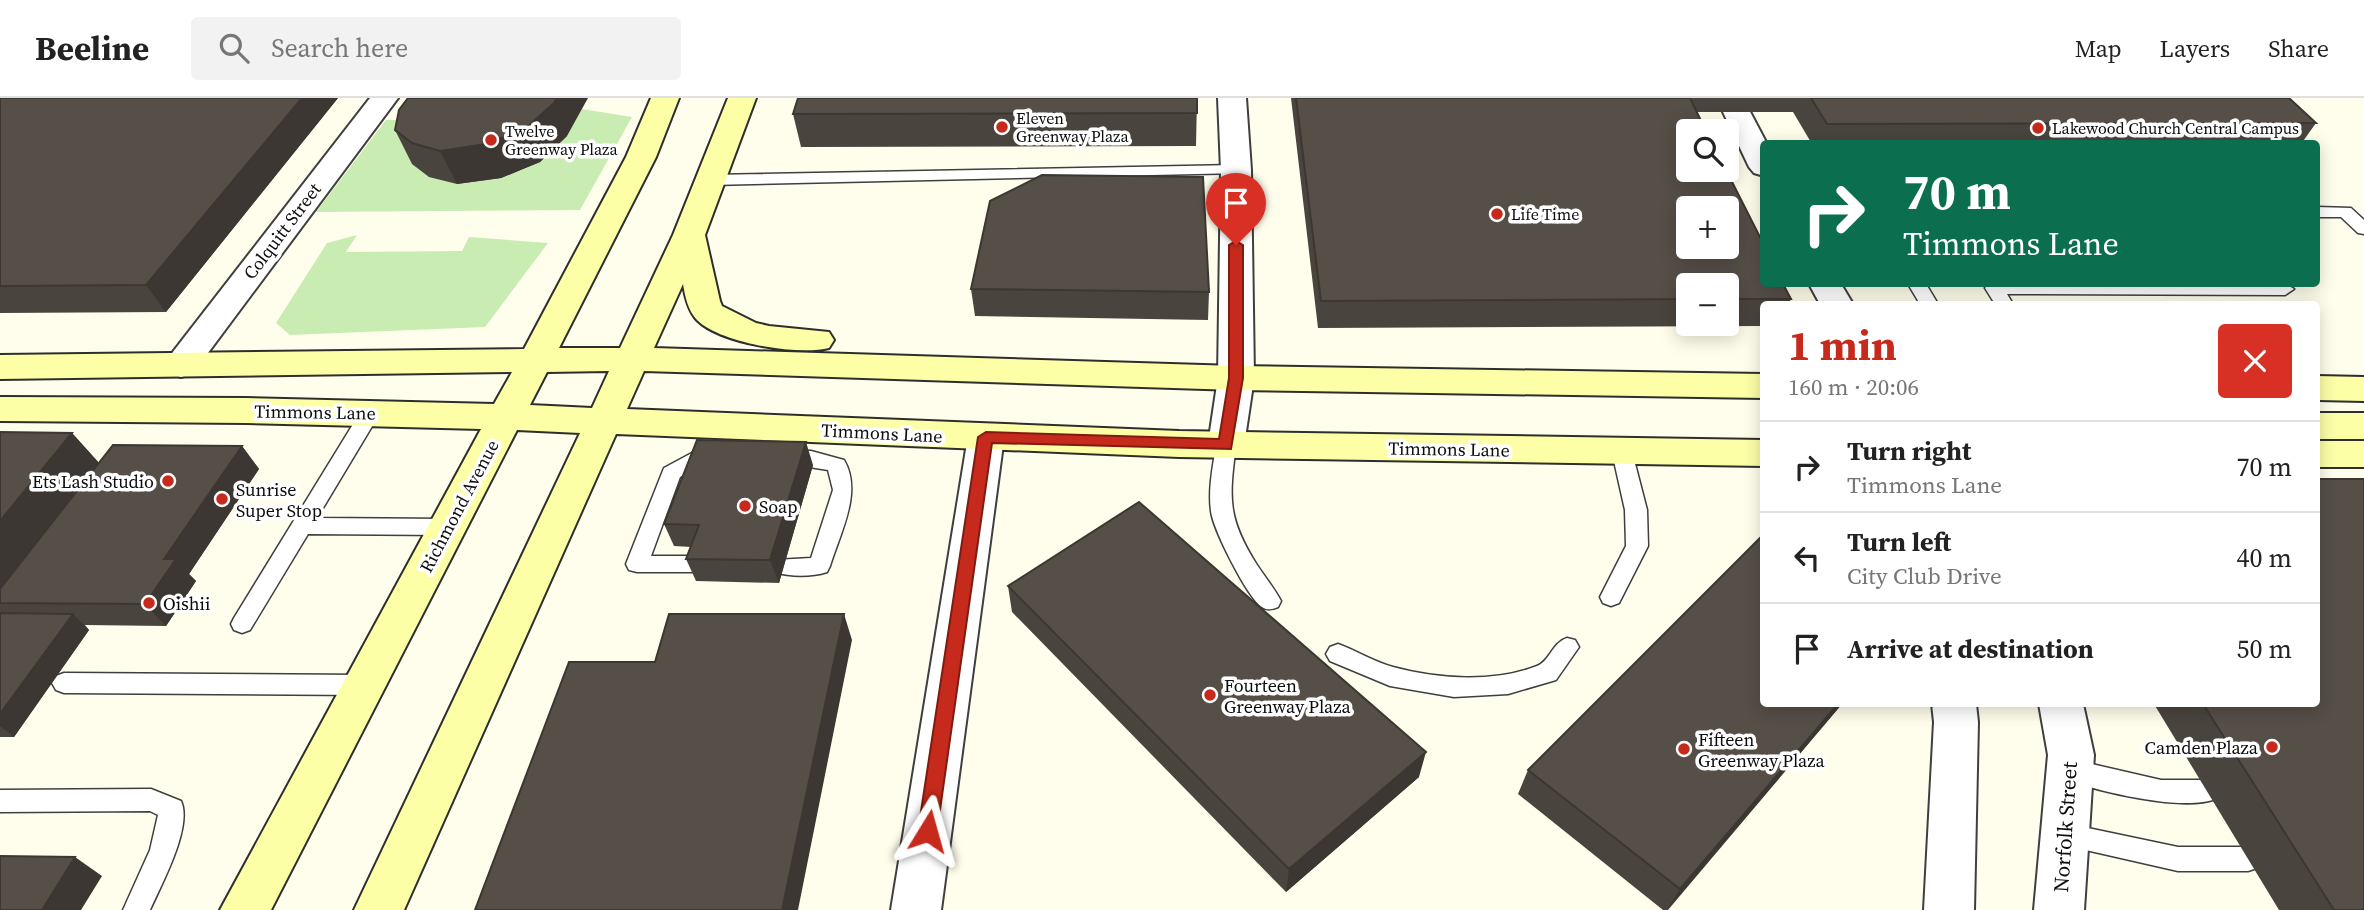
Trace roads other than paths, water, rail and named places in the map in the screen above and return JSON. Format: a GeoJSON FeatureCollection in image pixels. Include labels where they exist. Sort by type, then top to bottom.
{"type":"FeatureCollection","features":[{"type":"Feature","properties":{"kind":"street","name":"Colquitt Street"},"geometry":{"type":"LineString","coordinates":[[181,365],[384,98]]}},
{"type":"Feature","properties":{"kind":"street","name":"Richmond Avenue"},"geometry":{"type":"LineString","coordinates":[[245,910],[537,359],[640,157],[665,98]]}},
{"type":"Feature","properties":{"kind":"street"},"geometry":{"type":"LineString","coordinates":[[379,910],[606,421],[689,235],[742,98]]}},
{"type":"Feature","properties":{"kind":"street"},"geometry":{"type":"LineString","coordinates":[[1226,445],[1236,378],[1236,170],[1232,98]]}},
{"type":"Feature","properties":{"kind":"street"},"geometry":{"type":"LineString","coordinates":[[1737,111],[1760,159]]}},
{"type":"Feature","properties":{"kind":"street"},"geometry":{"type":"LineString","coordinates":[[689,235],[703,301],[709,313],[745,331],[769,337],[930,347],[1051,372]]}},
{"type":"Feature","properties":{"kind":"street"},"geometry":{"type":"LineString","coordinates":[[0,367],[632,359],[1236,378],[1760,386]]}},
{"type":"Feature","properties":{"kind":"street"},"geometry":{"type":"LineString","coordinates":[[2320,388],[2364,389]]}},
{"type":"Feature","properties":{"kind":"street","name":"Timmons Lane"},"geometry":{"type":"LineString","coordinates":[[0,408],[129,407],[507,416],[1226,445],[1760,453]]}},
{"type":"Feature","properties":{"kind":"street"},"geometry":{"type":"LineString","coordinates":[[2320,426],[2364,426]]}},
{"type":"Feature","properties":{"kind":"street"},"geometry":{"type":"LineString","coordinates":[[916,910],[986,437]]}},
{"type":"Feature","properties":{"kind":"street"},"geometry":{"type":"LineString","coordinates":[[2320,454],[2364,454]]}},
{"type":"Feature","properties":{"kind":"street"},"geometry":{"type":"LineString","coordinates":[[1949,910],[1954,707]]}},
{"type":"Feature","properties":{"kind":"street","name":"Norfolk Street"},"geometry":{"type":"LineString","coordinates":[[2059,910],[2071,755],[2062,707]]}},
{"type":"Feature","properties":{"kind":"lane"},"geometry":{"type":"LineString","coordinates":[[711,180],[1236,170]]}},
{"type":"Feature","properties":{"kind":"lane"},"geometry":{"type":"LineString","coordinates":[[2320,212],[2345,212],[2364,229]]}},
{"type":"Feature","properties":{"kind":"lane"},"geometry":{"type":"LineString","coordinates":[[2002,301],[1994,289],[2285,289]]}},
{"type":"Feature","properties":{"kind":"lane"},"geometry":{"type":"LineString","coordinates":[[242,624],[370,413]]}},
{"type":"Feature","properties":{"kind":"lane"},"geometry":{"type":"LineString","coordinates":[[1226,445],[1221,480],[1223,522],[1256,583],[1270,601]]}},
{"type":"Feature","properties":{"kind":"lane"},"geometry":{"type":"LineString","coordinates":[[1611,597],[1637,546],[1636,510],[1622,452]]}},
{"type":"Feature","properties":{"kind":"lane"},"geometry":{"type":"LineString","coordinates":[[702,565],[637,564],[671,473],[703,454],[730,455]]}},
{"type":"Feature","properties":{"kind":"lane"},"geometry":{"type":"LineString","coordinates":[[771,457],[811,458],[836,465],[842,490],[819,566],[783,566]]}},
{"type":"Feature","properties":{"kind":"lane"},"geometry":{"type":"LineString","coordinates":[[302,526],[448,527]]}},
{"type":"Feature","properties":{"kind":"lane"},"geometry":{"type":"LineString","coordinates":[[1338,654],[1390,676],[1454,687],[1508,684],[1548,673],[1567,647]]}},
{"type":"Feature","properties":{"kind":"lane"},"geometry":{"type":"LineString","coordinates":[[64,683],[364,685]]}},
{"type":"Feature","properties":{"kind":"lane"},"geometry":{"type":"LineString","coordinates":[[2070,770],[2161,791],[2207,791]]}},
{"type":"Feature","properties":{"kind":"lane"},"geometry":{"type":"LineString","coordinates":[[0,801],[151,800],[172,808],[163,850],[136,910]]}},
{"type":"Feature","properties":{"kind":"lane"},"geometry":{"type":"LineString","coordinates":[[2064,835],[2178,859],[2248,859]]}},
{"type":"Feature","properties":{"kind":"place","name":"Eleven Greenway Plaza"},"geometry":{"type":"Point","coordinates":[1002,127]}},
{"type":"Feature","properties":{"kind":"place","name":"Lakewood Church Central Campus"},"geometry":{"type":"Point","coordinates":[2038,128]}},
{"type":"Feature","properties":{"kind":"place","name":"Twelve Greenway Plaza"},"geometry":{"type":"Point","coordinates":[491,140]}},
{"type":"Feature","properties":{"kind":"place","name":"Life Time"},"geometry":{"type":"Point","coordinates":[1497,214]}},
{"type":"Feature","properties":{"kind":"place","name":"Ets Lash Studio"},"geometry":{"type":"Point","coordinates":[168,481]}},
{"type":"Feature","properties":{"kind":"place","name":"Sunrise Super Stop"},"geometry":{"type":"Point","coordinates":[222,499]}},
{"type":"Feature","properties":{"kind":"place","name":"Soap"},"geometry":{"type":"Point","coordinates":[745,506]}},
{"type":"Feature","properties":{"kind":"place","name":"Oishii"},"geometry":{"type":"Point","coordinates":[149,603]}},
{"type":"Feature","properties":{"kind":"place","name":"Fourteen Greenway Plaza"},"geometry":{"type":"Point","coordinates":[1210,695]}},
{"type":"Feature","properties":{"kind":"place","name":"Camden Plaza"},"geometry":{"type":"Point","coordinates":[2272,747]}},
{"type":"Feature","properties":{"kind":"place","name":"Fifteen Greenway Plaza"},"geometry":{"type":"Point","coordinates":[1684,749]}}]}
